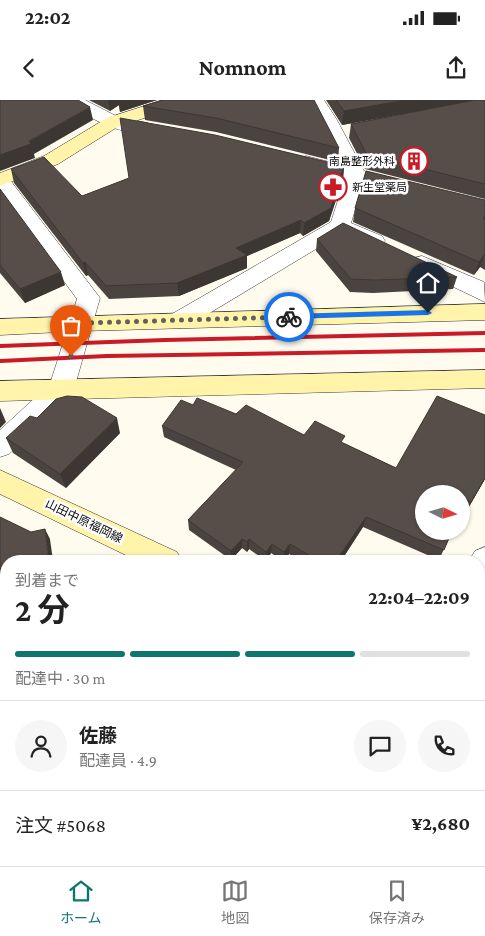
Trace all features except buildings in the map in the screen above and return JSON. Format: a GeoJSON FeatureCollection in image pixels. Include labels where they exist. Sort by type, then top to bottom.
{"type":"FeatureCollection","features":[{"type":"Feature","properties":{"kind":"street"},"geometry":{"type":"LineString","coordinates":[[72,100],[113,122],[160,130]]}},
{"type":"Feature","properties":{"kind":"street"},"geometry":{"type":"LineString","coordinates":[[0,446],[61,389],[89,298],[0,180],[51,160],[113,122],[183,100]]}},
{"type":"Feature","properties":{"kind":"street"},"geometry":{"type":"LineString","coordinates":[[180,320],[340,226],[356,175],[344,132],[315,100]]}},
{"type":"Feature","properties":{"kind":"street"},"geometry":{"type":"LineString","coordinates":[[291,158],[420,191]]}},
{"type":"Feature","properties":{"kind":"street"},"geometry":{"type":"LineString","coordinates":[[340,226],[476,287],[485,294]]}},
{"type":"Feature","properties":{"kind":"street"},"geometry":{"type":"LineString","coordinates":[[0,327],[485,312]]}},
{"type":"Feature","properties":{"kind":"street"},"geometry":{"type":"LineString","coordinates":[[0,391],[485,379]]}},
{"type":"Feature","properties":{"kind":"street","name":"山田中原福岡線"},"geometry":{"type":"LineString","coordinates":[[0,481],[154,555]]}},
{"type":"Feature","properties":{"kind":"railway"},"geometry":{"type":"LineString","coordinates":[[0,346],[165,340],[485,333]]}},
{"type":"Feature","properties":{"kind":"railway"},"geometry":{"type":"LineString","coordinates":[[0,361],[107,356],[485,350]]}},
{"type":"Feature","properties":{"kind":"way so far"},"geometry":{"type":"LineString","coordinates":[[71,356],[81,323],[289,317]]}},
{"type":"Feature","properties":{"kind":"place","name":"南島整形外科"},"geometry":{"type":"Point","coordinates":[414,161]}},
{"type":"Feature","properties":{"kind":"place","name":"新生堂薬局"},"geometry":{"type":"Point","coordinates":[333,187]}},
{"type":"Feature","properties":{"kind":"route"},"geometry":{"type":"LineString","coordinates":[[289,317],[428,313]]}}]}
